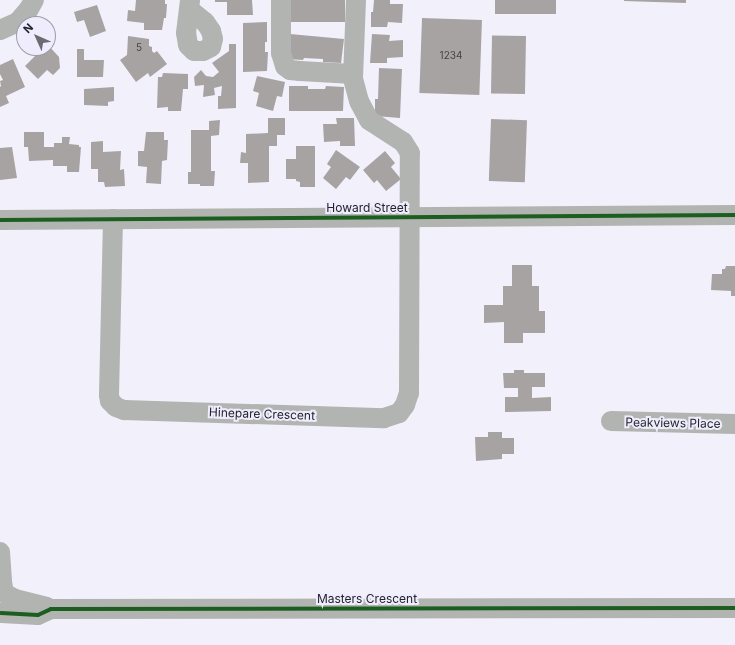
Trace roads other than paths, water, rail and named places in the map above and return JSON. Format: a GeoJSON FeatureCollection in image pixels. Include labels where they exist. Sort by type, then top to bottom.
{"type":"FeatureCollection","features":[{"type":"Feature","properties":{"kind":"street"},"geometry":{"type":"LineString","coordinates":[[0,30],[18,22],[29,9],[34,0]]}},
{"type":"Feature","properties":{"kind":"street"},"geometry":{"type":"LineString","coordinates":[[281,0],[280,53],[285,66],[290,70],[353,74]]}},
{"type":"Feature","properties":{"kind":"street"},"geometry":{"type":"LineString","coordinates":[[356,0],[353,74],[359,101],[370,120],[403,142],[410,153],[408,217]]}},
{"type":"Feature","properties":{"kind":"street","name":"Howard Street"},"geometry":{"type":"LineString","coordinates":[[0,220],[735,215]]}},
{"type":"Feature","properties":{"kind":"street","name":"Hinepare Crescent"},"geometry":{"type":"LineString","coordinates":[[113,219],[109,395],[110,401],[116,407],[124,410],[384,418],[399,413],[405,406],[409,393],[408,217]]}},
{"type":"Feature","properties":{"kind":"street","name":"Peakviews Place"},"geometry":{"type":"LineString","coordinates":[[611,421],[735,424]]}},
{"type":"Feature","properties":{"kind":"street"},"geometry":{"type":"LineString","coordinates":[[0,552],[2,592],[8,604],[0,613]]}},
{"type":"Feature","properties":{"kind":"street","name":"Masters Crescent"},"geometry":{"type":"LineString","coordinates":[[2,592],[15,599],[42,604],[51,609]]}},
{"type":"Feature","properties":{"kind":"street","name":"Masters Crescent"},"geometry":{"type":"LineString","coordinates":[[0,613],[38,615],[51,609],[735,608]]}}]}
